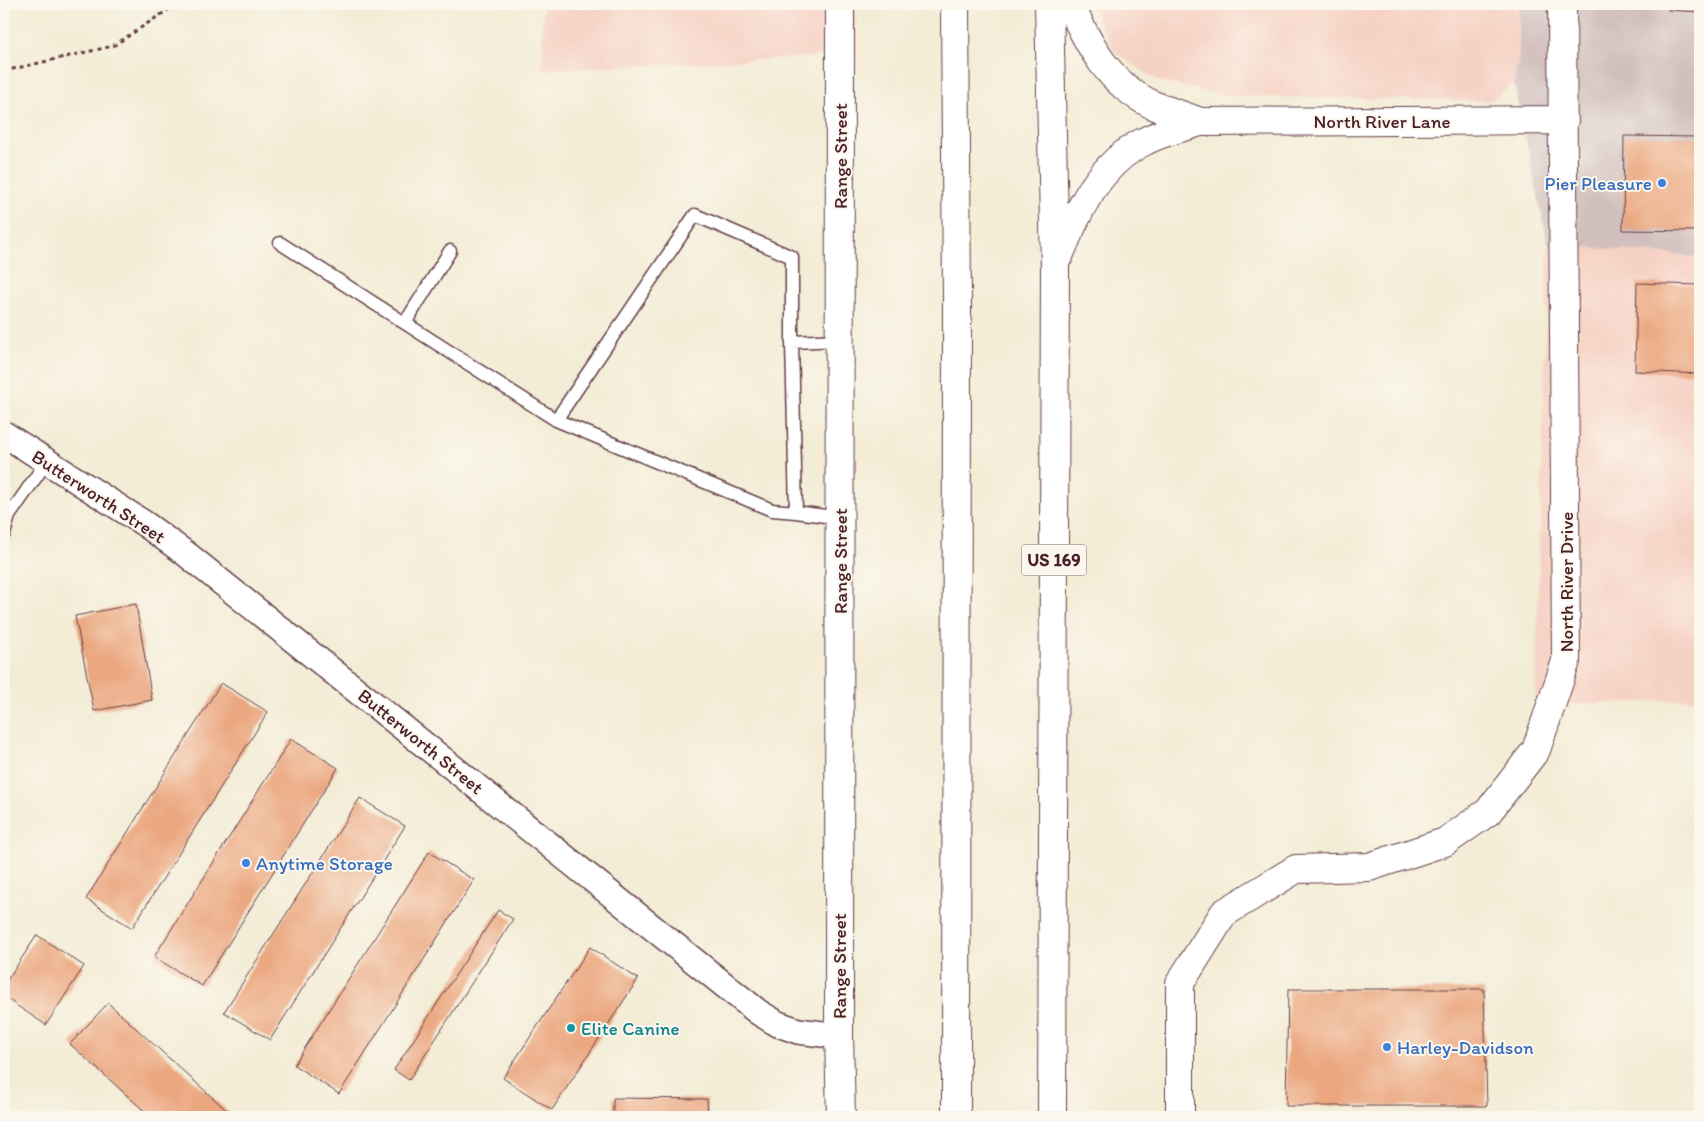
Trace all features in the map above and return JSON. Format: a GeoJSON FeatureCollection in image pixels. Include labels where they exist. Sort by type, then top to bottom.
{"type":"FeatureCollection","features":[{"type":"Feature","properties":{"kind":"main road","name":"Range Street"},"geometry":{"type":"LineString","coordinates":[[840,4],[839,1036],[841,1117]]}},
{"type":"Feature","properties":{"kind":"main road"},"geometry":{"type":"LineString","coordinates":[[955,4],[957,302],[956,1117]]}},
{"type":"Feature","properties":{"kind":"main road","name":"US 169"},"geometry":{"type":"LineString","coordinates":[[1049,4],[1055,267],[1052,1117]]}},
{"type":"Feature","properties":{"kind":"main road"},"geometry":{"type":"LineString","coordinates":[[1070,4],[1098,59],[1122,85],[1152,104],[1200,122]]}},
{"type":"Feature","properties":{"kind":"main road","name":"North River Drive"},"geometry":{"type":"LineString","coordinates":[[1180,1117],[1180,983],[1224,913],[1296,869],[1369,867],[1445,842],[1488,812],[1536,750],[1566,661],[1562,4]]}},
{"type":"Feature","properties":{"kind":"main road","name":"North River Lane"},"geometry":{"type":"LineString","coordinates":[[1200,122],[1564,120]]}},
{"type":"Feature","properties":{"kind":"main road"},"geometry":{"type":"LineString","coordinates":[[1055,267],[1075,218],[1092,189],[1109,167],[1128,151],[1145,141],[1200,122]]}},
{"type":"Feature","properties":{"kind":"street","name":"Butterworth Street"},"geometry":{"type":"LineString","coordinates":[[4,434],[145,524],[185,553],[758,1012],[778,1024],[798,1031],[839,1036]]}},
{"type":"Feature","properties":{"kind":"lane"},"geometry":{"type":"LineString","coordinates":[[556,420],[695,215],[792,257],[796,512]]}},
{"type":"Feature","properties":{"kind":"lane"},"geometry":{"type":"LineString","coordinates":[[280,243],[556,420],[772,510],[840,518]]}},
{"type":"Feature","properties":{"kind":"lane"},"geometry":{"type":"LineString","coordinates":[[405,323],[450,251]]}},
{"type":"Feature","properties":{"kind":"lane"},"geometry":{"type":"LineString","coordinates":[[792,342],[840,340]]}},
{"type":"Feature","properties":{"kind":"lane"},"geometry":{"type":"LineString","coordinates":[[4,534],[9,516],[47,461]]}},
{"type":"Feature","properties":{"kind":"path"},"geometry":{"type":"LineString","coordinates":[[4,71],[113,46],[177,4]]}},
{"type":"Feature","properties":{"kind":"shaded area"},"geometry":{"type":"Polygon","coordinates":[[[543,4],[856,4],[856,55],[542,70],[543,4]]]}},
{"type":"Feature","properties":{"kind":"shaded area"},"geometry":{"type":"Polygon","coordinates":[[[1090,4],[1519,4],[1519,56],[1514,83],[1490,101],[1226,96],[1159,81],[1115,53],[1090,4]]]}},
{"type":"Feature","properties":{"kind":"shaded area"},"geometry":{"type":"Polygon","coordinates":[[[1519,4],[1700,4],[1700,257],[1548,244],[1514,83],[1519,56],[1519,4]]]}},
{"type":"Feature","properties":{"kind":"shaded area"},"geometry":{"type":"Polygon","coordinates":[[[1548,244],[1700,257],[1700,699],[1535,706],[1548,244]]]}},
{"type":"Feature","properties":{"kind":"building"},"geometry":{"type":"Polygon","coordinates":[[[1668,4],[1700,4],[1700,12],[1668,10],[1668,4]]]}},
{"type":"Feature","properties":{"kind":"building","name":"Pier Pleasure"},"geometry":{"type":"Polygon","coordinates":[[[1624,136],[1700,137],[1700,231],[1623,230],[1624,136]]]}},
{"type":"Feature","properties":{"kind":"building"},"geometry":{"type":"Polygon","coordinates":[[[1637,283],[1700,285],[1700,374],[1635,371],[1637,283]]]}},
{"type":"Feature","properties":{"kind":"building"},"geometry":{"type":"Polygon","coordinates":[[[136,604],[152,700],[94,711],[75,616],[136,604]]]}},
{"type":"Feature","properties":{"kind":"building"},"geometry":{"type":"Polygon","coordinates":[[[221,683],[268,712],[132,928],[86,899],[221,683]]]}},
{"type":"Feature","properties":{"kind":"building","name":"Anytime Storage"},"geometry":{"type":"Polygon","coordinates":[[[291,739],[338,768],[202,986],[154,957],[291,739]]]}},
{"type":"Feature","properties":{"kind":"building","name":"Anytime Storage"},"geometry":{"type":"Polygon","coordinates":[[[360,798],[405,826],[270,1040],[224,1012],[360,798]]]}},
{"type":"Feature","properties":{"kind":"building","name":"Anytime Storage"},"geometry":{"type":"Polygon","coordinates":[[[429,852],[474,880],[339,1094],[294,1065],[429,852]]]}},
{"type":"Feature","properties":{"kind":"building"},"geometry":{"type":"Polygon","coordinates":[[[498,910],[513,919],[409,1080],[394,1070],[498,910]]]}},
{"type":"Feature","properties":{"kind":"building"},"geometry":{"type":"Polygon","coordinates":[[[37,935],[84,966],[46,1025],[4,997],[4,985],[37,935]]]}},
{"type":"Feature","properties":{"kind":"building","name":"Elite Canine"},"geometry":{"type":"Polygon","coordinates":[[[590,947],[638,979],[552,1110],[503,1078],[590,947]]]}},
{"type":"Feature","properties":{"kind":"building","name":"Harley-Davidson"},"geometry":{"type":"Polygon","coordinates":[[[1288,989],[1484,989],[1487,1106],[1286,1106],[1288,989]]]}},
{"type":"Feature","properties":{"kind":"building"},"geometry":{"type":"Polygon","coordinates":[[[108,1003],[234,1117],[151,1117],[70,1044],[108,1003]]]}},
{"type":"Feature","properties":{"kind":"building"},"geometry":{"type":"Polygon","coordinates":[[[613,1098],[707,1099],[708,1117],[613,1117],[613,1098]]]}},
{"type":"Feature","properties":{"kind":"place","name":"Pier Pleasure"},"geometry":{"type":"Point","coordinates":[1662,183]}},
{"type":"Feature","properties":{"kind":"place","name":"Anytime Storage"},"geometry":{"type":"Point","coordinates":[246,863]}},
{"type":"Feature","properties":{"kind":"place","name":"Elite Canine"},"geometry":{"type":"Point","coordinates":[571,1028]}},
{"type":"Feature","properties":{"kind":"place","name":"Harley-Davidson"},"geometry":{"type":"Point","coordinates":[1387,1047]}}]}
